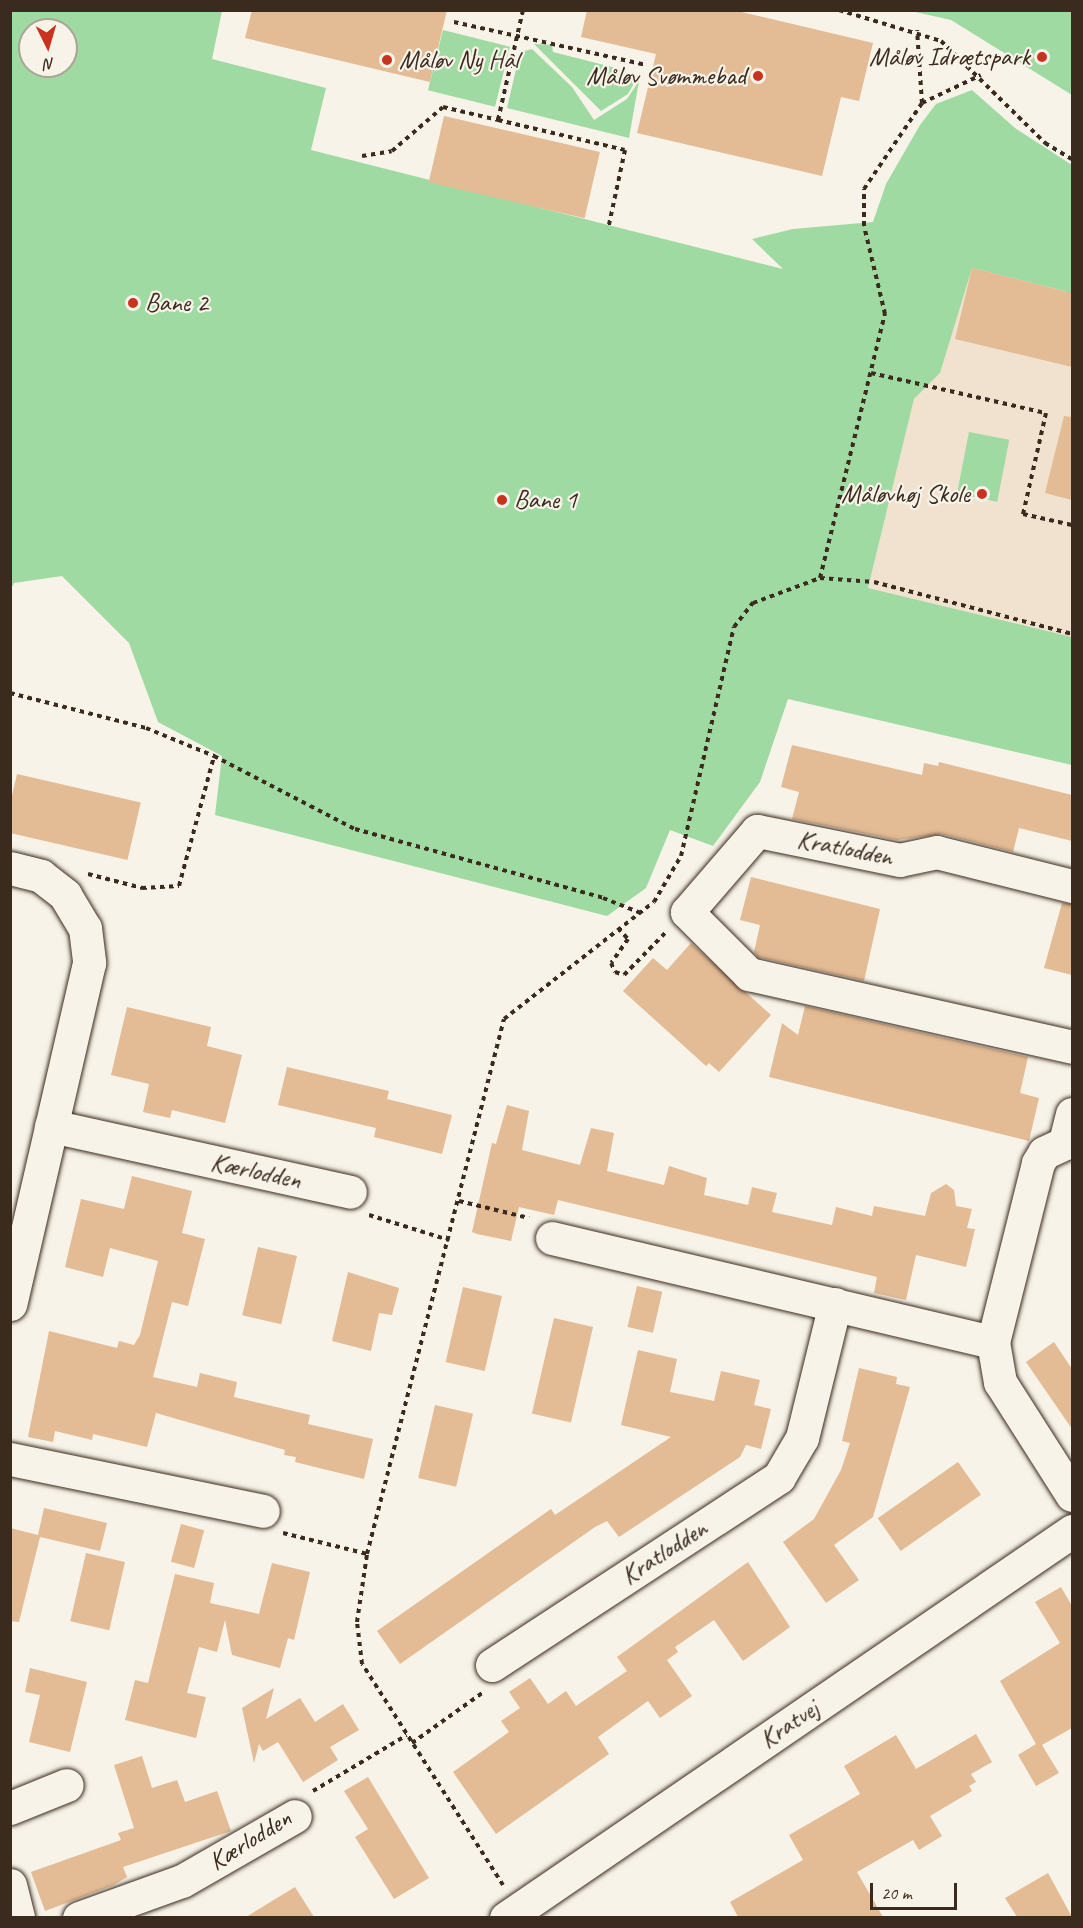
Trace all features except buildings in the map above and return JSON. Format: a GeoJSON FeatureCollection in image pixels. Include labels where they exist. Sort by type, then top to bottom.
{"type":"FeatureCollection","features":[{"type":"Feature","properties":{"kind":"street","name":"Kratlodden"},"geometry":{"type":"LineString","coordinates":[[687,912],[757,831],[900,860],[937,852],[1072,886]]}},
{"type":"Feature","properties":{"kind":"street"},"geometry":{"type":"LineString","coordinates":[[10,868],[41,876],[65,896],[85,928],[89,963],[10,1304]]}},
{"type":"Feature","properties":{"kind":"street"},"geometry":{"type":"LineString","coordinates":[[687,912],[749,974],[1072,1047]]}},
{"type":"Feature","properties":{"kind":"street"},"geometry":{"type":"LineString","coordinates":[[1072,1114],[1065,1143],[1044,1153],[1038,1163],[993,1341],[1000,1382],[1072,1495]]}},
{"type":"Feature","properties":{"kind":"street","name":"Kærlodden"},"geometry":{"type":"LineString","coordinates":[[51,1126],[350,1192]]}},
{"type":"Feature","properties":{"kind":"street"},"geometry":{"type":"LineString","coordinates":[[552,1238],[993,1341]]}},
{"type":"Feature","properties":{"kind":"street","name":"Kratlodden"},"geometry":{"type":"LineString","coordinates":[[492,1665],[779,1477],[802,1438],[835,1304]]}},
{"type":"Feature","properties":{"kind":"street"},"geometry":{"type":"LineString","coordinates":[[10,1459],[263,1510]]}},
{"type":"Feature","properties":{"kind":"street","name":"Kratvej"},"geometry":{"type":"LineString","coordinates":[[516,1915],[1072,1531]]}},
{"type":"Feature","properties":{"kind":"street"},"geometry":{"type":"LineString","coordinates":[[10,1808],[67,1785]]}},
{"type":"Feature","properties":{"kind":"street","name":"Kærlodden"},"geometry":{"type":"LineString","coordinates":[[79,1917],[182,1881],[295,1816]]}},
{"type":"Feature","properties":{"kind":"street"},"geometry":{"type":"LineString","coordinates":[[10,1885],[18,1917]]}},
{"type":"Feature","properties":{"kind":"path"},"geometry":{"type":"LineString","coordinates":[[498,120],[523,10]]}},
{"type":"Feature","properties":{"kind":"path"},"geometry":{"type":"LineString","coordinates":[[839,10],[917,30],[941,41],[981,75],[1045,143],[1072,159]]}},
{"type":"Feature","properties":{"kind":"path"},"geometry":{"type":"LineString","coordinates":[[454,22],[646,65]]}},
{"type":"Feature","properties":{"kind":"path"},"geometry":{"type":"LineString","coordinates":[[917,30],[922,103]]}},
{"type":"Feature","properties":{"kind":"path"},"geometry":{"type":"LineString","coordinates":[[820,578],[885,314],[864,226],[864,189],[922,103],[981,75]]}},
{"type":"Feature","properties":{"kind":"path"},"geometry":{"type":"LineString","coordinates":[[362,156],[392,152],[443,107],[625,150],[608,229]]}},
{"type":"Feature","properties":{"kind":"path"},"geometry":{"type":"LineString","coordinates":[[871,374],[1046,413],[1023,514],[1072,525]]}},
{"type":"Feature","properties":{"kind":"path"},"geometry":{"type":"LineString","coordinates":[[516,1915],[362,1665],[357,1622],[367,1554],[504,1019],[654,902],[681,856],[734,627],[753,603],[820,578],[874,582],[1072,634]]}},
{"type":"Feature","properties":{"kind":"path"},"geometry":{"type":"LineString","coordinates":[[10,693],[146,728],[214,756],[355,829],[603,898],[641,913]]}},
{"type":"Feature","properties":{"kind":"path"},"geometry":{"type":"LineString","coordinates":[[76,871],[142,888],[179,886],[214,756]]}},
{"type":"Feature","properties":{"kind":"path"},"geometry":{"type":"LineString","coordinates":[[618,928],[628,939],[611,963],[615,972],[624,975],[687,912]]}},
{"type":"Feature","properties":{"kind":"path"},"geometry":{"type":"LineString","coordinates":[[350,1192],[372,1219],[449,1240]]}},
{"type":"Feature","properties":{"kind":"path"},"geometry":{"type":"LineString","coordinates":[[459,1201],[535,1219],[552,1238]]}},
{"type":"Feature","properties":{"kind":"path"},"geometry":{"type":"LineString","coordinates":[[263,1510],[284,1533],[367,1554]]}},
{"type":"Feature","properties":{"kind":"path"},"geometry":{"type":"LineString","coordinates":[[412,1743],[483,1692],[492,1665]]}},
{"type":"Feature","properties":{"kind":"path","name":"Kærlodden"},"geometry":{"type":"LineString","coordinates":[[295,1816],[314,1791],[407,1735]]}},
{"type":"Feature","properties":{"kind":"shaded area","name":"Måløvhøj Skole"},"geometry":{"type":"Polygon","coordinates":[[[970,253],[1072,278],[1072,637],[868,588],[914,399],[940,373],[970,253]]]}},
{"type":"Feature","properties":{"kind":"green space"},"geometry":{"type":"Polygon","coordinates":[[[11,11],[222,11],[212,59],[326,88],[311,150],[783,269],[752,239],[793,229],[873,222],[886,184],[920,125],[936,104],[972,90],[1015,128],[1072,165],[1072,297],[1065,291],[972,268],[940,373],[914,399],[868,588],[1072,637],[1072,765],[788,699],[760,782],[713,846],[670,830],[646,888],[607,916],[215,815],[222,756],[158,722],[129,643],[62,576],[14,583],[11,589],[11,11]]]}},
{"type":"Feature","properties":{"kind":"green space","name":"Måløv Idrætspark"},"geometry":{"type":"Polygon","coordinates":[[[911,11],[1072,11],[1072,95],[951,20],[911,11]]]}},
{"type":"Feature","properties":{"kind":"green space"},"geometry":{"type":"Polygon","coordinates":[[[443,30],[510,47],[495,107],[428,90],[443,30]]]}},
{"type":"Feature","properties":{"kind":"green space"},"geometry":{"type":"Polygon","coordinates":[[[534,44],[552,45],[553,52],[616,68],[637,78],[628,94],[601,111],[534,44]]]}},
{"type":"Feature","properties":{"kind":"green space"},"geometry":{"type":"Polygon","coordinates":[[[532,49],[572,87],[594,120],[627,99],[639,81],[629,138],[507,108],[520,52],[532,49]]]}},
{"type":"Feature","properties":{"kind":"green space"},"geometry":{"type":"Polygon","coordinates":[[[969,432],[1009,440],[997,502],[957,494],[969,432]]]}},
{"type":"Feature","properties":{"kind":"place","name":"Måløv Idrætspark"},"geometry":{"type":"Point","coordinates":[1042,57]}},
{"type":"Feature","properties":{"kind":"place","name":"Måløv Ny Hal"},"geometry":{"type":"Point","coordinates":[387,60]}},
{"type":"Feature","properties":{"kind":"place","name":"Måløv Svømmebad"},"geometry":{"type":"Point","coordinates":[758,76]}},
{"type":"Feature","properties":{"kind":"place","name":"Bane 2"},"geometry":{"type":"Point","coordinates":[133,303]}},
{"type":"Feature","properties":{"kind":"place","name":"Måløvhøj Skole"},"geometry":{"type":"Point","coordinates":[982,494]}},
{"type":"Feature","properties":{"kind":"place","name":"Bane 1"},"geometry":{"type":"Point","coordinates":[502,500]}}]}
